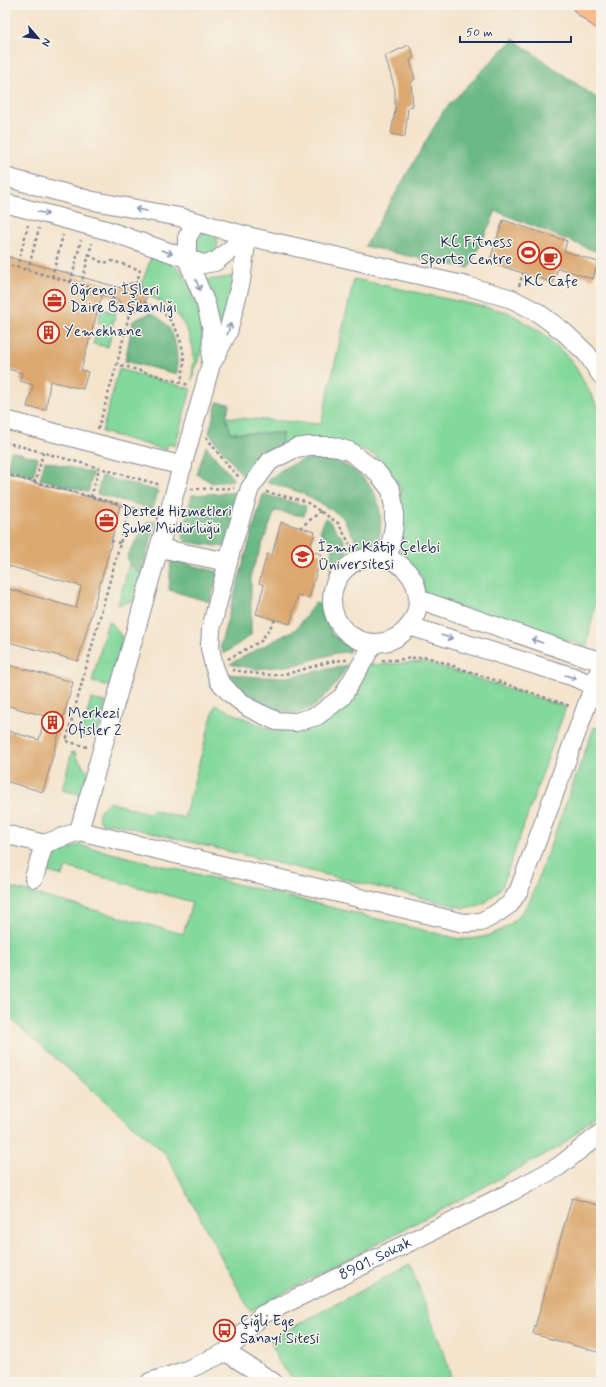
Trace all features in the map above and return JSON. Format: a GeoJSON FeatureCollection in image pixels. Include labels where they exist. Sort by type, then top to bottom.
{"type":"FeatureCollection","features":[{"type":"Feature","properties":{"kind":"highway"},"geometry":{"type":"LineString","coordinates":[[584,5],[601,18]]}},
{"type":"Feature","properties":{"kind":"street"},"geometry":{"type":"LineString","coordinates":[[5,177],[89,200],[179,217],[247,236],[466,286],[512,299],[537,312],[564,332],[587,354],[601,375]]}},
{"type":"Feature","properties":{"kind":"street"},"geometry":{"type":"LineString","coordinates":[[5,203],[83,224],[203,264],[215,262],[247,236]]}},
{"type":"Feature","properties":{"kind":"street"},"geometry":{"type":"LineString","coordinates":[[79,831],[211,364],[212,330],[208,311],[187,259],[187,238],[196,222]]}},
{"type":"Feature","properties":{"kind":"street"},"geometry":{"type":"LineString","coordinates":[[211,364],[228,332],[241,281],[247,236]]}},
{"type":"Feature","properties":{"kind":"street"},"geometry":{"type":"LineString","coordinates":[[5,420],[183,466]]}},
{"type":"Feature","properties":{"kind":"street"},"geometry":{"type":"LineString","coordinates":[[374,643],[342,697],[316,716],[296,722],[276,721],[249,708],[231,694],[219,681],[210,648],[211,629],[228,562],[250,488],[270,461],[296,448],[310,446],[332,446],[349,451],[376,471],[391,490],[394,508],[394,526],[388,559]]}},
{"type":"Feature","properties":{"kind":"street"},"geometry":{"type":"LineString","coordinates":[[159,548],[228,562]]}},
{"type":"Feature","properties":{"kind":"street"},"geometry":{"type":"LineString","coordinates":[[374,556],[388,559],[400,564],[410,574],[416,586],[418,599],[416,613],[409,626],[400,635],[387,641],[374,643],[360,640],[347,632],[338,621],[333,607],[333,592],[338,579],[347,567],[359,560],[374,556]]}},
{"type":"Feature","properties":{"kind":"street"},"geometry":{"type":"LineString","coordinates":[[418,599],[579,655],[601,661]]}},
{"type":"Feature","properties":{"kind":"street"},"geometry":{"type":"LineString","coordinates":[[409,626],[571,676],[598,687]]}},
{"type":"Feature","properties":{"kind":"street"},"geometry":{"type":"LineString","coordinates":[[5,834],[44,844],[79,831],[464,923],[481,922],[510,904],[519,890],[585,712],[598,687],[601,666]]}},
{"type":"Feature","properties":{"kind":"street"},"geometry":{"type":"LineString","coordinates":[[34,878],[44,844]]}},
{"type":"Feature","properties":{"kind":"street","name":"8901. Sokak"},"geometry":{"type":"LineString","coordinates":[[150,1382],[187,1376],[226,1352],[262,1315],[513,1191],[558,1167],[601,1133]]}},
{"type":"Feature","properties":{"kind":"street"},"geometry":{"type":"LineString","coordinates":[[226,1352],[272,1382]]}},
{"type":"Feature","properties":{"kind":"path"},"geometry":{"type":"LineString","coordinates":[[17,268],[38,212]]}},
{"type":"Feature","properties":{"kind":"path"},"geometry":{"type":"LineString","coordinates":[[28,270],[38,212]]}},
{"type":"Feature","properties":{"kind":"path"},"geometry":{"type":"LineString","coordinates":[[81,285],[89,255],[83,224]]}},
{"type":"Feature","properties":{"kind":"path"},"geometry":{"type":"LineString","coordinates":[[52,277],[83,224]]}},
{"type":"Feature","properties":{"kind":"path"},"geometry":{"type":"LineString","coordinates":[[71,282],[83,224]]}},
{"type":"Feature","properties":{"kind":"path"},"geometry":{"type":"LineString","coordinates":[[89,255],[102,263],[113,261],[140,270],[117,364],[94,443]]}},
{"type":"Feature","properties":{"kind":"path"},"geometry":{"type":"LineString","coordinates":[[5,264],[110,293],[115,304],[129,316]]}},
{"type":"Feature","properties":{"kind":"path"},"geometry":{"type":"LineString","coordinates":[[519,287],[523,273]]}},
{"type":"Feature","properties":{"kind":"path"},"geometry":{"type":"LineString","coordinates":[[133,298],[157,308],[167,316],[176,330],[182,344],[184,362],[181,382]]}},
{"type":"Feature","properties":{"kind":"path"},"geometry":{"type":"LineString","coordinates":[[117,364],[205,389]]}},
{"type":"Feature","properties":{"kind":"path"},"geometry":{"type":"LineString","coordinates":[[195,423],[229,467],[250,488]]}},
{"type":"Feature","properties":{"kind":"path"},"geometry":{"type":"LineString","coordinates":[[5,442],[176,490],[250,488],[306,501],[338,523],[359,560]]}},
{"type":"Feature","properties":{"kind":"path"},"geometry":{"type":"LineString","coordinates":[[34,482],[43,453]]}},
{"type":"Feature","properties":{"kind":"path"},"geometry":{"type":"LineString","coordinates":[[92,497],[99,468]]}},
{"type":"Feature","properties":{"kind":"path"},"geometry":{"type":"LineString","coordinates":[[5,474],[168,518]]}},
{"type":"Feature","properties":{"kind":"path"},"geometry":{"type":"LineString","coordinates":[[87,747],[66,741],[130,507]]}},
{"type":"Feature","properties":{"kind":"path"},"geometry":{"type":"LineString","coordinates":[[300,528],[320,511]]}},
{"type":"Feature","properties":{"kind":"path"},"geometry":{"type":"LineString","coordinates":[[111,541],[120,543]]}},
{"type":"Feature","properties":{"kind":"path"},"geometry":{"type":"LineString","coordinates":[[214,666],[261,641],[276,620]]}},
{"type":"Feature","properties":{"kind":"path"},"geometry":{"type":"LineString","coordinates":[[214,666],[254,674],[276,675],[316,666],[334,660],[364,659],[396,661],[427,657],[585,712]]}},
{"type":"Feature","properties":{"kind":"green space"},"geometry":{"type":"Polygon","coordinates":[[[513,39],[601,101],[600,253],[496,211],[469,268],[365,246],[444,110],[513,39]]]}},
{"type":"Feature","properties":{"kind":"green space"},"geometry":{"type":"Polygon","coordinates":[[[207,232],[211,233],[217,239],[217,247],[211,253],[207,254],[203,253],[197,247],[196,243],[197,239],[203,233],[207,232]]]}},
{"type":"Feature","properties":{"kind":"green space"},"geometry":{"type":"Polygon","coordinates":[[[152,255],[180,269],[192,289],[202,324],[202,347],[192,380],[194,353],[191,340],[183,323],[171,309],[163,303],[146,295],[141,286],[152,255]]]}},
{"type":"Feature","properties":{"kind":"green space"},"geometry":{"type":"Polygon","coordinates":[[[236,276],[220,339],[201,281],[236,276]]]}},
{"type":"Feature","properties":{"kind":"green space"},"geometry":{"type":"Polygon","coordinates":[[[354,279],[508,312],[544,334],[572,361],[601,412],[601,570],[587,646],[426,599],[422,577],[401,554],[400,488],[375,455],[331,440],[281,445],[282,433],[231,433],[226,417],[321,424],[354,279]]]}},
{"type":"Feature","properties":{"kind":"green space"},"geometry":{"type":"Polygon","coordinates":[[[101,309],[116,312],[112,327],[98,323],[101,309]]]}},
{"type":"Feature","properties":{"kind":"green space"},"geometry":{"type":"Polygon","coordinates":[[[150,313],[164,322],[172,333],[176,346],[177,374],[125,361],[133,321],[150,313]]]}},
{"type":"Feature","properties":{"kind":"green space"},"geometry":{"type":"Polygon","coordinates":[[[97,329],[112,332],[108,347],[93,344],[97,329]]]}},
{"type":"Feature","properties":{"kind":"green space"},"geometry":{"type":"Polygon","coordinates":[[[119,369],[191,389],[175,446],[168,444],[166,450],[102,432],[119,369]]]}},
{"type":"Feature","properties":{"kind":"green space"},"geometry":{"type":"Polygon","coordinates":[[[217,402],[230,404],[226,417],[231,433],[282,433],[281,445],[246,480],[209,433],[217,402]]]}},
{"type":"Feature","properties":{"kind":"green space"},"geometry":{"type":"Polygon","coordinates":[[[206,446],[234,480],[212,483],[197,474],[206,446]]]}},
{"type":"Feature","properties":{"kind":"green space"},"geometry":{"type":"Polygon","coordinates":[[[11,451],[38,458],[33,476],[7,469],[11,451]]]}},
{"type":"Feature","properties":{"kind":"green space"},"geometry":{"type":"Polygon","coordinates":[[[317,458],[334,461],[349,467],[361,475],[370,486],[377,499],[380,513],[380,529],[377,546],[360,548],[342,516],[302,493],[267,482],[278,472],[290,465],[302,460],[317,458]]]}},
{"type":"Feature","properties":{"kind":"green space"},"geometry":{"type":"Polygon","coordinates":[[[45,461],[93,473],[88,492],[40,479],[45,461]]]}},
{"type":"Feature","properties":{"kind":"green space"},"geometry":{"type":"Polygon","coordinates":[[[102,476],[158,491],[153,509],[97,494],[102,476]]]}},
{"type":"Feature","properties":{"kind":"green space"},"geometry":{"type":"Polygon","coordinates":[[[242,492],[225,547],[186,542],[182,536],[192,495],[242,492]]]}},
{"type":"Feature","properties":{"kind":"green space"},"geometry":{"type":"Polygon","coordinates":[[[263,494],[306,506],[304,516],[275,511],[251,574],[251,635],[224,654],[220,646],[263,494]]]}},
{"type":"Feature","properties":{"kind":"green space"},"geometry":{"type":"Polygon","coordinates":[[[326,517],[344,540],[347,555],[330,575],[333,545],[320,531],[326,517]]]}},
{"type":"Feature","properties":{"kind":"green space"},"geometry":{"type":"Polygon","coordinates":[[[156,521],[141,574],[129,564],[127,556],[147,522],[156,521]]]}},
{"type":"Feature","properties":{"kind":"green space"},"geometry":{"type":"Polygon","coordinates":[[[171,560],[219,572],[210,602],[169,590],[171,560]]]}},
{"type":"Feature","properties":{"kind":"green space"},"geometry":{"type":"Polygon","coordinates":[[[129,564],[141,574],[134,600],[118,605],[129,564]]]}},
{"type":"Feature","properties":{"kind":"green space"},"geometry":{"type":"Polygon","coordinates":[[[315,603],[325,606],[332,635],[351,645],[349,652],[336,653],[295,665],[256,669],[230,664],[296,629],[315,603]]]}},
{"type":"Feature","properties":{"kind":"green space"},"geometry":{"type":"Polygon","coordinates":[[[108,621],[112,623],[123,639],[110,686],[92,682],[108,621]]]}},
{"type":"Feature","properties":{"kind":"green space"},"geometry":{"type":"Polygon","coordinates":[[[426,662],[566,707],[502,887],[489,900],[481,904],[464,908],[111,823],[103,824],[98,818],[100,810],[109,802],[148,813],[153,810],[184,818],[215,705],[275,732],[309,727],[334,716],[350,700],[368,665],[426,662]]]}},
{"type":"Feature","properties":{"kind":"green space"},"geometry":{"type":"Polygon","coordinates":[[[348,665],[333,688],[315,706],[294,715],[266,704],[250,695],[236,683],[229,674],[257,677],[288,677],[348,665]]]}},
{"type":"Feature","properties":{"kind":"green space"},"geometry":{"type":"Polygon","coordinates":[[[91,699],[106,702],[99,730],[80,739],[91,699]]]}},
{"type":"Feature","properties":{"kind":"green space"},"geometry":{"type":"Polygon","coordinates":[[[594,727],[601,729],[601,1111],[561,1146],[250,1311],[166,1154],[5,1014],[5,886],[183,934],[192,902],[66,867],[63,876],[44,871],[47,859],[79,845],[459,939],[482,937],[501,930],[510,924],[518,917],[531,898],[594,727]]]}},
{"type":"Feature","properties":{"kind":"green space"},"geometry":{"type":"Polygon","coordinates":[[[72,752],[76,753],[76,757],[88,772],[82,795],[62,790],[72,752]]]}},
{"type":"Feature","properties":{"kind":"green space"},"geometry":{"type":"Polygon","coordinates":[[[410,1264],[446,1359],[452,1382],[296,1382],[277,1361],[271,1339],[410,1264]]]}},
{"type":"Feature","properties":{"kind":"building"},"geometry":{"type":"Polygon","coordinates":[[[409,45],[414,57],[410,60],[415,79],[411,82],[413,106],[408,107],[405,137],[391,134],[395,111],[395,89],[385,56],[409,45]]]}},
{"type":"Feature","properties":{"kind":"building","name":"KC Fitness Sports Centre"},"geometry":{"type":"Polygon","coordinates":[[[503,220],[567,241],[564,251],[598,262],[593,279],[558,268],[553,283],[489,262],[503,220]]]}},
{"type":"Feature","properties":{"kind":"building","name":"Yemekhane"},"geometry":{"type":"Polygon","coordinates":[[[5,256],[121,288],[131,283],[136,283],[141,286],[146,295],[144,305],[140,309],[129,311],[124,309],[118,299],[102,295],[81,370],[88,372],[83,389],[50,381],[46,410],[27,407],[33,385],[20,381],[22,373],[5,368],[5,256]]]}},
{"type":"Feature","properties":{"kind":"building"},"geometry":{"type":"Polygon","coordinates":[[[5,475],[120,505],[108,556],[78,661],[5,641],[5,588],[76,608],[81,586],[5,565],[5,475]]]}},
{"type":"Feature","properties":{"kind":"building"},"geometry":{"type":"Polygon","coordinates":[[[281,522],[315,532],[309,551],[322,554],[309,598],[298,595],[290,624],[256,614],[264,585],[259,583],[267,554],[272,555],[281,522]]]}},
{"type":"Feature","properties":{"kind":"building","name":"Merkezi Ofisler 2"},"geometry":{"type":"Polygon","coordinates":[[[5,664],[73,682],[43,792],[5,781],[5,730],[39,740],[45,716],[5,705],[5,664]]]}},
{"type":"Feature","properties":{"kind":"building"},"geometry":{"type":"Polygon","coordinates":[[[572,1198],[601,1206],[601,1353],[533,1334],[572,1198]]]}},
{"type":"Feature","properties":{"kind":"place","name":"KC Fitness Sports Centre"},"geometry":{"type":"Point","coordinates":[528,252]}},
{"type":"Feature","properties":{"kind":"place","name":"KC Cafe"},"geometry":{"type":"Point","coordinates":[551,259]}},
{"type":"Feature","properties":{"kind":"place","name":"Öğrenci İşleri Daire Başkanlığı"},"geometry":{"type":"Point","coordinates":[55,300]}},
{"type":"Feature","properties":{"kind":"place","name":"Yemekhane"},"geometry":{"type":"Point","coordinates":[48,332]}},
{"type":"Feature","properties":{"kind":"place","name":"Destek Hizmetleri Şube Müdürlüğü"},"geometry":{"type":"Point","coordinates":[106,521]}},
{"type":"Feature","properties":{"kind":"place","name":"İzmir Kâtip Çelebi Üniversitesi"},"geometry":{"type":"Point","coordinates":[303,557]}},
{"type":"Feature","properties":{"kind":"place","name":"Merkezi Ofisler 2"},"geometry":{"type":"Point","coordinates":[53,723]}},
{"type":"Feature","properties":{"kind":"place","name":"Çiğli Ege Sanayi Sitesi"},"geometry":{"type":"Point","coordinates":[224,1331]}}]}
